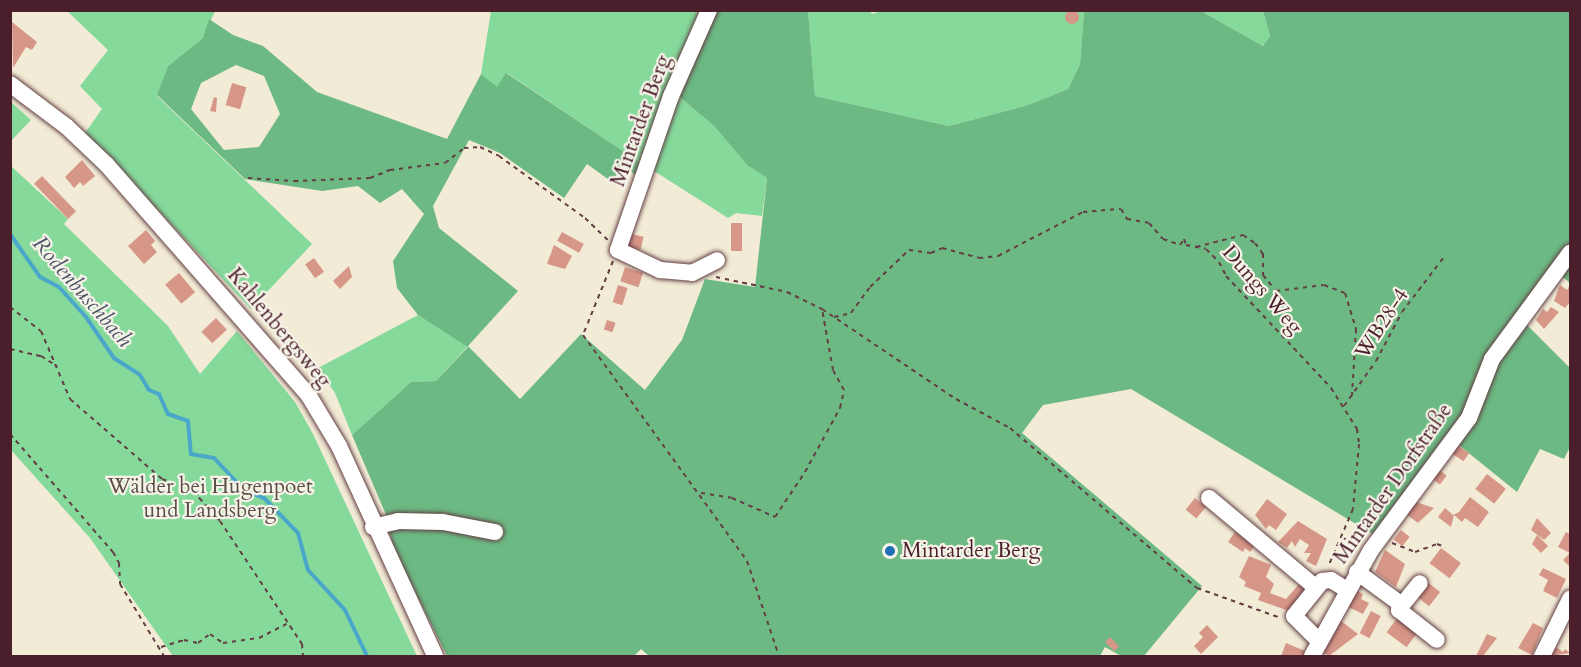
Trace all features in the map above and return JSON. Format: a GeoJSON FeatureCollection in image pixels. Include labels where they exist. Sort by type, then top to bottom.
{"type":"FeatureCollection","features":[{"type":"Feature","properties":{"kind":"street","name":"Mintarder Berg"},"geometry":{"type":"LineString","coordinates":[[618,250],[671,96],[709,10]]}},
{"type":"Feature","properties":{"kind":"street","name":"Kahlenbergsweg"},"geometry":{"type":"LineString","coordinates":[[10,84],[66,126],[107,165],[281,360],[339,446],[373,527],[435,657]]}},
{"type":"Feature","properties":{"kind":"street"},"geometry":{"type":"LineString","coordinates":[[618,250],[660,270],[692,273],[717,260]]}},
{"type":"Feature","properties":{"kind":"street","name":"Mintarder Dorfstraße"},"geometry":{"type":"LineString","coordinates":[[1294,616],[1315,649],[1357,572],[1469,418],[1492,360],[1570,253]]}},
{"type":"Feature","properties":{"kind":"street","name":"Mintarder Dorfstraße"},"geometry":{"type":"LineString","coordinates":[[1209,498],[1319,584],[1331,580],[1347,590]]}},
{"type":"Feature","properties":{"kind":"street"},"geometry":{"type":"LineString","coordinates":[[373,527],[398,522],[443,522],[495,532]]}},
{"type":"Feature","properties":{"kind":"street"},"geometry":{"type":"LineString","coordinates":[[1357,572],[1402,605]]}},
{"type":"Feature","properties":{"kind":"street"},"geometry":{"type":"LineString","coordinates":[[1420,583],[1399,610],[1437,640]]}},
{"type":"Feature","properties":{"kind":"street"},"geometry":{"type":"LineString","coordinates":[[1294,616],[1319,584]]}},
{"type":"Feature","properties":{"kind":"street"},"geometry":{"type":"LineString","coordinates":[[1542,657],[1567,604]]}},
{"type":"Feature","properties":{"kind":"path"},"geometry":{"type":"LineString","coordinates":[[248,178],[294,182],[370,178],[390,170],[445,163],[464,148],[480,147],[499,156],[585,218],[618,250],[583,335],[677,466],[701,493],[752,569],[779,657]]}},
{"type":"Feature","properties":{"kind":"path","name":"Dungs Weg"},"geometry":{"type":"LineString","coordinates":[[834,317],[851,312],[870,287],[909,250],[931,253],[942,248],[979,258],[998,256],[1019,241],[1074,220],[1083,212],[1121,209],[1127,219],[1149,223],[1163,239],[1180,245],[1184,239],[1186,245],[1206,249],[1219,262],[1226,276],[1344,406],[1357,429],[1358,479],[1346,530],[1319,584]]}},
{"type":"Feature","properties":{"kind":"path"},"geometry":{"type":"LineString","coordinates":[[1196,247],[1243,235],[1255,243],[1263,254],[1263,275],[1276,291],[1324,285],[1345,293],[1356,329],[1352,395]]}},
{"type":"Feature","properties":{"kind":"path","name":"WB28-4"},"geometry":{"type":"LineString","coordinates":[[1344,406],[1376,361],[1402,312],[1444,258]]}},
{"type":"Feature","properties":{"kind":"path"},"geometry":{"type":"LineString","coordinates":[[692,273],[787,292],[822,309],[956,399],[1010,428],[1197,588],[1286,620],[1294,616]]}},
{"type":"Feature","properties":{"kind":"path"},"geometry":{"type":"LineString","coordinates":[[10,307],[40,332],[59,368],[70,399],[162,479],[193,491],[248,560],[303,644],[303,657]]}},
{"type":"Feature","properties":{"kind":"path"},"geometry":{"type":"LineString","coordinates":[[701,493],[732,498],[775,517],[805,472],[840,408],[844,390],[833,370],[822,309]]}},
{"type":"Feature","properties":{"kind":"path"},"geometry":{"type":"LineString","coordinates":[[10,349],[41,356],[59,368]]}},
{"type":"Feature","properties":{"kind":"path"},"geometry":{"type":"LineString","coordinates":[[10,434],[113,552],[119,563],[120,584],[161,647],[164,657]]}},
{"type":"Feature","properties":{"kind":"path"},"geometry":{"type":"LineString","coordinates":[[1382,535],[1406,551],[1425,550],[1437,544],[1445,547]]}},
{"type":"Feature","properties":{"kind":"path"},"geometry":{"type":"LineString","coordinates":[[161,647],[184,640],[198,643],[210,634],[223,643],[259,638],[288,624]]}},
{"type":"Feature","properties":{"kind":"green space"},"geometry":{"type":"Polygon","coordinates":[[[693,10],[702,16],[644,165],[507,73],[497,88],[481,74],[491,11],[693,10]]]}},
{"type":"Feature","properties":{"kind":"green space"},"geometry":{"type":"Polygon","coordinates":[[[884,10],[1084,10],[1080,64],[1068,89],[1028,105],[949,126],[815,96],[808,11],[870,11],[872,14],[884,10]]]}},
{"type":"Feature","properties":{"kind":"green space"},"geometry":{"type":"Polygon","coordinates":[[[67,11],[215,11],[203,38],[168,66],[157,96],[312,244],[251,309],[85,133],[102,109],[80,86],[108,50],[67,11]]]}},
{"type":"Feature","properties":{"kind":"green space"},"geometry":{"type":"Polygon","coordinates":[[[711,11],[808,11],[815,96],[949,126],[1028,105],[1068,89],[1080,64],[1084,11],[1201,11],[1263,46],[1270,36],[1263,11],[1570,11],[1570,283],[1553,269],[1518,316],[1570,368],[1570,447],[1564,459],[1540,449],[1517,492],[1455,442],[1376,536],[1131,389],[1043,405],[1022,433],[1202,586],[1144,656],[1121,656],[1105,647],[1100,656],[649,656],[641,649],[634,656],[447,656],[393,547],[387,517],[352,435],[411,382],[436,381],[468,347],[418,315],[397,288],[393,261],[424,214],[402,189],[380,203],[358,186],[322,191],[245,179],[157,95],[168,66],[203,38],[209,19],[233,35],[263,46],[317,92],[447,139],[481,74],[497,87],[506,73],[644,165],[639,178],[623,165],[612,182],[587,164],[564,198],[500,153],[469,140],[433,206],[439,228],[518,291],[468,346],[520,399],[581,334],[645,390],[682,340],[705,279],[755,287],[767,178],[747,165],[714,126],[676,94],[711,11]],[[236,65],[201,83],[191,109],[224,150],[259,147],[280,114],[264,76],[236,65]]]}},
{"type":"Feature","properties":{"kind":"green space"},"geometry":{"type":"Polygon","coordinates":[[[1201,11],[1263,11],[1270,36],[1263,46],[1201,11]]]}},
{"type":"Feature","properties":{"kind":"green space"},"geometry":{"type":"Polygon","coordinates":[[[676,94],[714,126],[747,165],[767,178],[762,216],[736,213],[728,218],[651,169],[676,94]]]}},
{"type":"Feature","properties":{"kind":"green space"},"geometry":{"type":"Polygon","coordinates":[[[11,102],[31,120],[11,141],[11,102]]]}},
{"type":"Feature","properties":{"kind":"green space","name":"Wälder bei Hugenpoet und Landsberg"},"geometry":{"type":"Polygon","coordinates":[[[10,165],[68,219],[64,224],[168,326],[200,374],[237,331],[295,402],[313,434],[417,656],[173,656],[90,538],[11,450],[10,165]]]}},
{"type":"Feature","properties":{"kind":"green space"},"geometry":{"type":"Polygon","coordinates":[[[418,315],[468,346],[436,381],[411,382],[352,435],[335,393],[318,368],[418,315]]]}},
{"type":"Feature","properties":{"kind":"building"},"geometry":{"type":"Polygon","coordinates":[[[1069,10],[1075,10],[1079,17],[1075,24],[1069,24],[1065,20],[1065,14],[1069,10]]]}},
{"type":"Feature","properties":{"kind":"building"},"geometry":{"type":"Polygon","coordinates":[[[12,22],[37,42],[32,50],[26,47],[13,68],[12,22]]]}},
{"type":"Feature","properties":{"kind":"building"},"geometry":{"type":"Polygon","coordinates":[[[232,83],[246,87],[240,109],[226,105],[232,83]]]}},
{"type":"Feature","properties":{"kind":"building"},"geometry":{"type":"Polygon","coordinates":[[[214,97],[217,98],[216,112],[210,111],[214,97]]]}},
{"type":"Feature","properties":{"kind":"building"},"geometry":{"type":"Polygon","coordinates":[[[82,160],[95,176],[83,186],[80,182],[74,188],[65,177],[82,160]]]}},
{"type":"Feature","properties":{"kind":"building"},"geometry":{"type":"Polygon","coordinates":[[[42,176],[76,211],[68,219],[34,184],[42,176]]]}},
{"type":"Feature","properties":{"kind":"building"},"geometry":{"type":"Polygon","coordinates":[[[731,223],[742,223],[742,251],[731,251],[731,223]]]}},
{"type":"Feature","properties":{"kind":"building"},"geometry":{"type":"Polygon","coordinates":[[[146,230],[155,241],[151,245],[157,252],[144,264],[128,246],[146,230]]]}},
{"type":"Feature","properties":{"kind":"building"},"geometry":{"type":"Polygon","coordinates":[[[562,232],[584,244],[579,253],[557,241],[562,232]]]}},
{"type":"Feature","properties":{"kind":"building"},"geometry":{"type":"Polygon","coordinates":[[[627,233],[644,237],[641,249],[624,246],[627,233]]]}},
{"type":"Feature","properties":{"kind":"building"},"geometry":{"type":"Polygon","coordinates":[[[554,245],[572,256],[565,269],[547,264],[554,245]]]}},
{"type":"Feature","properties":{"kind":"building"},"geometry":{"type":"Polygon","coordinates":[[[314,258],[324,272],[315,278],[305,264],[314,258]]]}},
{"type":"Feature","properties":{"kind":"building"},"geometry":{"type":"Polygon","coordinates":[[[349,266],[352,277],[340,289],[333,281],[349,266]]]}},
{"type":"Feature","properties":{"kind":"building"},"geometry":{"type":"Polygon","coordinates":[[[625,267],[643,273],[638,287],[620,281],[625,267]]]}},
{"type":"Feature","properties":{"kind":"building"},"geometry":{"type":"Polygon","coordinates":[[[179,273],[195,292],[181,304],[165,285],[179,273]]]}},
{"type":"Feature","properties":{"kind":"building"},"geometry":{"type":"Polygon","coordinates":[[[618,285],[628,288],[622,305],[613,302],[618,285]]]}},
{"type":"Feature","properties":{"kind":"building"},"geometry":{"type":"Polygon","coordinates":[[[1560,285],[1567,290],[1570,285],[1570,302],[1565,308],[1554,301],[1560,285]]]}},
{"type":"Feature","properties":{"kind":"building"},"geometry":{"type":"Polygon","coordinates":[[[1551,307],[1559,312],[1544,329],[1536,320],[1543,309],[1547,312],[1551,307]]]}},
{"type":"Feature","properties":{"kind":"building"},"geometry":{"type":"Polygon","coordinates":[[[216,318],[227,330],[212,343],[201,332],[216,318]]]}},
{"type":"Feature","properties":{"kind":"building"},"geometry":{"type":"Polygon","coordinates":[[[607,320],[616,323],[612,332],[604,330],[607,320]]]}},
{"type":"Feature","properties":{"kind":"building"},"geometry":{"type":"Polygon","coordinates":[[[1456,444],[1469,453],[1463,461],[1450,452],[1456,444]]]}},
{"type":"Feature","properties":{"kind":"building"},"geometry":{"type":"Polygon","coordinates":[[[1438,469],[1447,476],[1440,484],[1431,478],[1438,469]]]}},
{"type":"Feature","properties":{"kind":"building"},"geometry":{"type":"Polygon","coordinates":[[[1487,474],[1506,489],[1494,504],[1475,489],[1487,474]]]}},
{"type":"Feature","properties":{"kind":"building"},"geometry":{"type":"Polygon","coordinates":[[[1470,497],[1489,512],[1478,527],[1465,518],[1462,522],[1454,515],[1451,527],[1438,517],[1445,508],[1453,515],[1459,512],[1470,497]]]}},
{"type":"Feature","properties":{"kind":"building"},"geometry":{"type":"Polygon","coordinates":[[[1195,498],[1206,507],[1196,518],[1186,510],[1195,498]]]}},
{"type":"Feature","properties":{"kind":"building"},"geometry":{"type":"Polygon","coordinates":[[[1267,499],[1287,514],[1276,530],[1269,525],[1266,529],[1255,515],[1267,499]]]}},
{"type":"Feature","properties":{"kind":"building"},"geometry":{"type":"Polygon","coordinates":[[[1416,502],[1434,508],[1418,523],[1406,514],[1416,502]]]}},
{"type":"Feature","properties":{"kind":"building"},"geometry":{"type":"Polygon","coordinates":[[[1537,518],[1551,533],[1544,540],[1531,530],[1537,518]]]}},
{"type":"Feature","properties":{"kind":"building"},"geometry":{"type":"Polygon","coordinates":[[[1298,521],[1327,539],[1316,566],[1306,561],[1311,553],[1304,553],[1309,545],[1300,539],[1295,547],[1292,541],[1287,548],[1278,542],[1298,521]]]}},
{"type":"Feature","properties":{"kind":"building"},"geometry":{"type":"Polygon","coordinates":[[[1401,530],[1410,537],[1402,546],[1394,539],[1401,530]]]}},
{"type":"Feature","properties":{"kind":"building"},"geometry":{"type":"Polygon","coordinates":[[[1235,532],[1255,545],[1250,552],[1245,548],[1243,552],[1228,542],[1235,532]]]}},
{"type":"Feature","properties":{"kind":"building"},"geometry":{"type":"Polygon","coordinates":[[[1566,532],[1570,534],[1570,553],[1558,547],[1566,532]]]}},
{"type":"Feature","properties":{"kind":"building"},"geometry":{"type":"Polygon","coordinates":[[[1537,535],[1548,546],[1541,553],[1532,544],[1537,535]]]}},
{"type":"Feature","properties":{"kind":"building"},"geometry":{"type":"Polygon","coordinates":[[[1441,548],[1461,563],[1450,578],[1430,563],[1441,548]]]}},
{"type":"Feature","properties":{"kind":"building"},"geometry":{"type":"Polygon","coordinates":[[[1385,550],[1405,564],[1396,587],[1375,572],[1385,550]]]}},
{"type":"Feature","properties":{"kind":"building"},"geometry":{"type":"Polygon","coordinates":[[[1570,553],[1570,567],[1563,560],[1570,553]]]}},
{"type":"Feature","properties":{"kind":"building"},"geometry":{"type":"Polygon","coordinates":[[[1249,556],[1271,565],[1266,577],[1274,584],[1270,593],[1286,599],[1299,584],[1307,591],[1289,611],[1258,600],[1261,593],[1244,586],[1246,582],[1239,577],[1249,556]]]}},
{"type":"Feature","properties":{"kind":"building"},"geometry":{"type":"Polygon","coordinates":[[[1543,568],[1566,579],[1557,598],[1543,591],[1548,580],[1539,575],[1543,568]]]}},
{"type":"Feature","properties":{"kind":"building"},"geometry":{"type":"Polygon","coordinates":[[[1426,581],[1440,592],[1429,606],[1415,595],[1426,581]]]}},
{"type":"Feature","properties":{"kind":"building"},"geometry":{"type":"Polygon","coordinates":[[[1357,591],[1363,594],[1361,599],[1369,603],[1363,614],[1344,605],[1349,594],[1355,596],[1357,591]]]}},
{"type":"Feature","properties":{"kind":"building"},"geometry":{"type":"Polygon","coordinates":[[[1371,611],[1381,616],[1369,638],[1360,633],[1371,611]]]}},
{"type":"Feature","properties":{"kind":"building"},"geometry":{"type":"Polygon","coordinates":[[[1398,617],[1418,632],[1407,647],[1387,632],[1398,617]]]}},
{"type":"Feature","properties":{"kind":"building"},"geometry":{"type":"Polygon","coordinates":[[[1337,618],[1358,634],[1329,656],[1321,651],[1337,618]]]}},
{"type":"Feature","properties":{"kind":"building"},"geometry":{"type":"Polygon","coordinates":[[[1533,623],[1543,628],[1532,655],[1518,648],[1533,623]]]}},
{"type":"Feature","properties":{"kind":"building"},"geometry":{"type":"Polygon","coordinates":[[[1207,625],[1218,637],[1201,654],[1194,646],[1203,637],[1199,633],[1207,625]]]}},
{"type":"Feature","properties":{"kind":"building"},"geometry":{"type":"Polygon","coordinates":[[[1487,634],[1497,638],[1483,656],[1476,656],[1487,634]]]}},
{"type":"Feature","properties":{"kind":"building"},"geometry":{"type":"Polygon","coordinates":[[[1110,637],[1119,646],[1114,651],[1105,642],[1110,637]]]}},
{"type":"Feature","properties":{"kind":"building"},"geometry":{"type":"Polygon","coordinates":[[[1286,643],[1305,651],[1303,656],[1281,656],[1286,643]]]}},
{"type":"Feature","properties":{"kind":"building"},"geometry":{"type":"Polygon","coordinates":[[[1553,645],[1563,652],[1565,649],[1570,653],[1551,656],[1553,645]]]}},
{"type":"Feature","properties":{"kind":"waterway","name":"Rodenbuschbach"},"geometry":{"type":"LineString","coordinates":[[10,234],[40,277],[59,287],[86,317],[114,358],[140,375],[149,390],[159,394],[168,414],[188,421],[191,454],[214,458],[244,490],[264,498],[298,533],[308,570],[345,610],[367,656]]}},
{"type":"Feature","properties":{"kind":"place","name":"Mintarder Berg"},"geometry":{"type":"Point","coordinates":[890,551]}}]}
